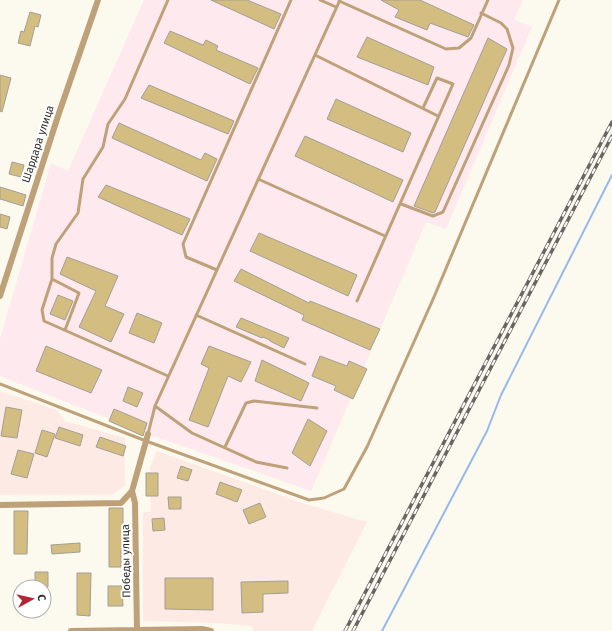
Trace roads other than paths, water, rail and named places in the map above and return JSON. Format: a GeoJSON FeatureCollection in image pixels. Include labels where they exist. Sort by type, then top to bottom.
{"type":"FeatureCollection","features":[{"type":"Feature","properties":{"kind":"street","name":"Шардара улица"},"geometry":{"type":"LineString","coordinates":[[0,296],[58,116],[98,0]]}},
{"type":"Feature","properties":{"kind":"street"},"geometry":{"type":"LineString","coordinates":[[0,505],[121,503],[132,491],[148,434]]}},
{"type":"Feature","properties":{"kind":"street","name":"Победы улица"},"geometry":{"type":"LineString","coordinates":[[132,491],[135,502],[137,630]]}},
{"type":"Feature","properties":{"kind":"street"},"geometry":{"type":"LineString","coordinates":[[71,631],[202,629],[211,631]]}},
{"type":"Feature","properties":{"kind":"lane"},"geometry":{"type":"LineString","coordinates":[[168,0],[125,99],[108,124],[103,147],[83,179],[78,213],[56,244],[52,258],[52,279],[42,310],[44,321],[168,376]]}},
{"type":"Feature","properties":{"kind":"lane"},"geometry":{"type":"LineString","coordinates":[[217,270],[186,257],[183,244],[291,0]]}},
{"type":"Feature","properties":{"kind":"lane"},"geometry":{"type":"LineString","coordinates":[[320,0],[336,8]]}},
{"type":"Feature","properties":{"kind":"lane"},"geometry":{"type":"LineString","coordinates":[[148,434],[155,406],[168,376],[340,0],[446,49],[459,48],[471,38],[488,0]]}},
{"type":"Feature","properties":{"kind":"lane"},"geometry":{"type":"LineString","coordinates":[[0,384],[146,442],[309,500],[324,498],[344,490],[367,447],[434,297],[558,0]]}},
{"type":"Feature","properties":{"kind":"lane"},"geometry":{"type":"LineString","coordinates":[[401,204],[432,216],[443,212],[509,64],[513,48],[508,29],[501,23],[482,14]]}},
{"type":"Feature","properties":{"kind":"lane"},"geometry":{"type":"LineString","coordinates":[[315,55],[438,116]]}},
{"type":"Feature","properties":{"kind":"lane"},"geometry":{"type":"LineString","coordinates":[[357,301],[453,84],[437,78],[423,108]]}},
{"type":"Feature","properties":{"kind":"lane"},"geometry":{"type":"LineString","coordinates":[[258,179],[385,236]]}},
{"type":"Feature","properties":{"kind":"lane"},"geometry":{"type":"LineString","coordinates":[[52,279],[79,293],[65,330]]}},
{"type":"Feature","properties":{"kind":"lane"},"geometry":{"type":"LineString","coordinates":[[196,316],[305,364]]}},
{"type":"Feature","properties":{"kind":"lane"},"geometry":{"type":"LineString","coordinates":[[225,447],[246,403],[254,401],[317,408]]}},
{"type":"Feature","properties":{"kind":"lane"},"geometry":{"type":"LineString","coordinates":[[155,406],[192,433],[256,462],[286,468]]}},
{"type":"Feature","properties":{"kind":"waterway"},"geometry":{"type":"LineString","coordinates":[[382,631],[487,431],[501,395],[612,175]]}},
{"type":"Feature","properties":{"kind":"railway"},"geometry":{"type":"LineString","coordinates":[[345,631],[612,122]]}},
{"type":"Feature","properties":{"kind":"railway"},"geometry":{"type":"LineString","coordinates":[[353,631],[612,136]]}}]}
